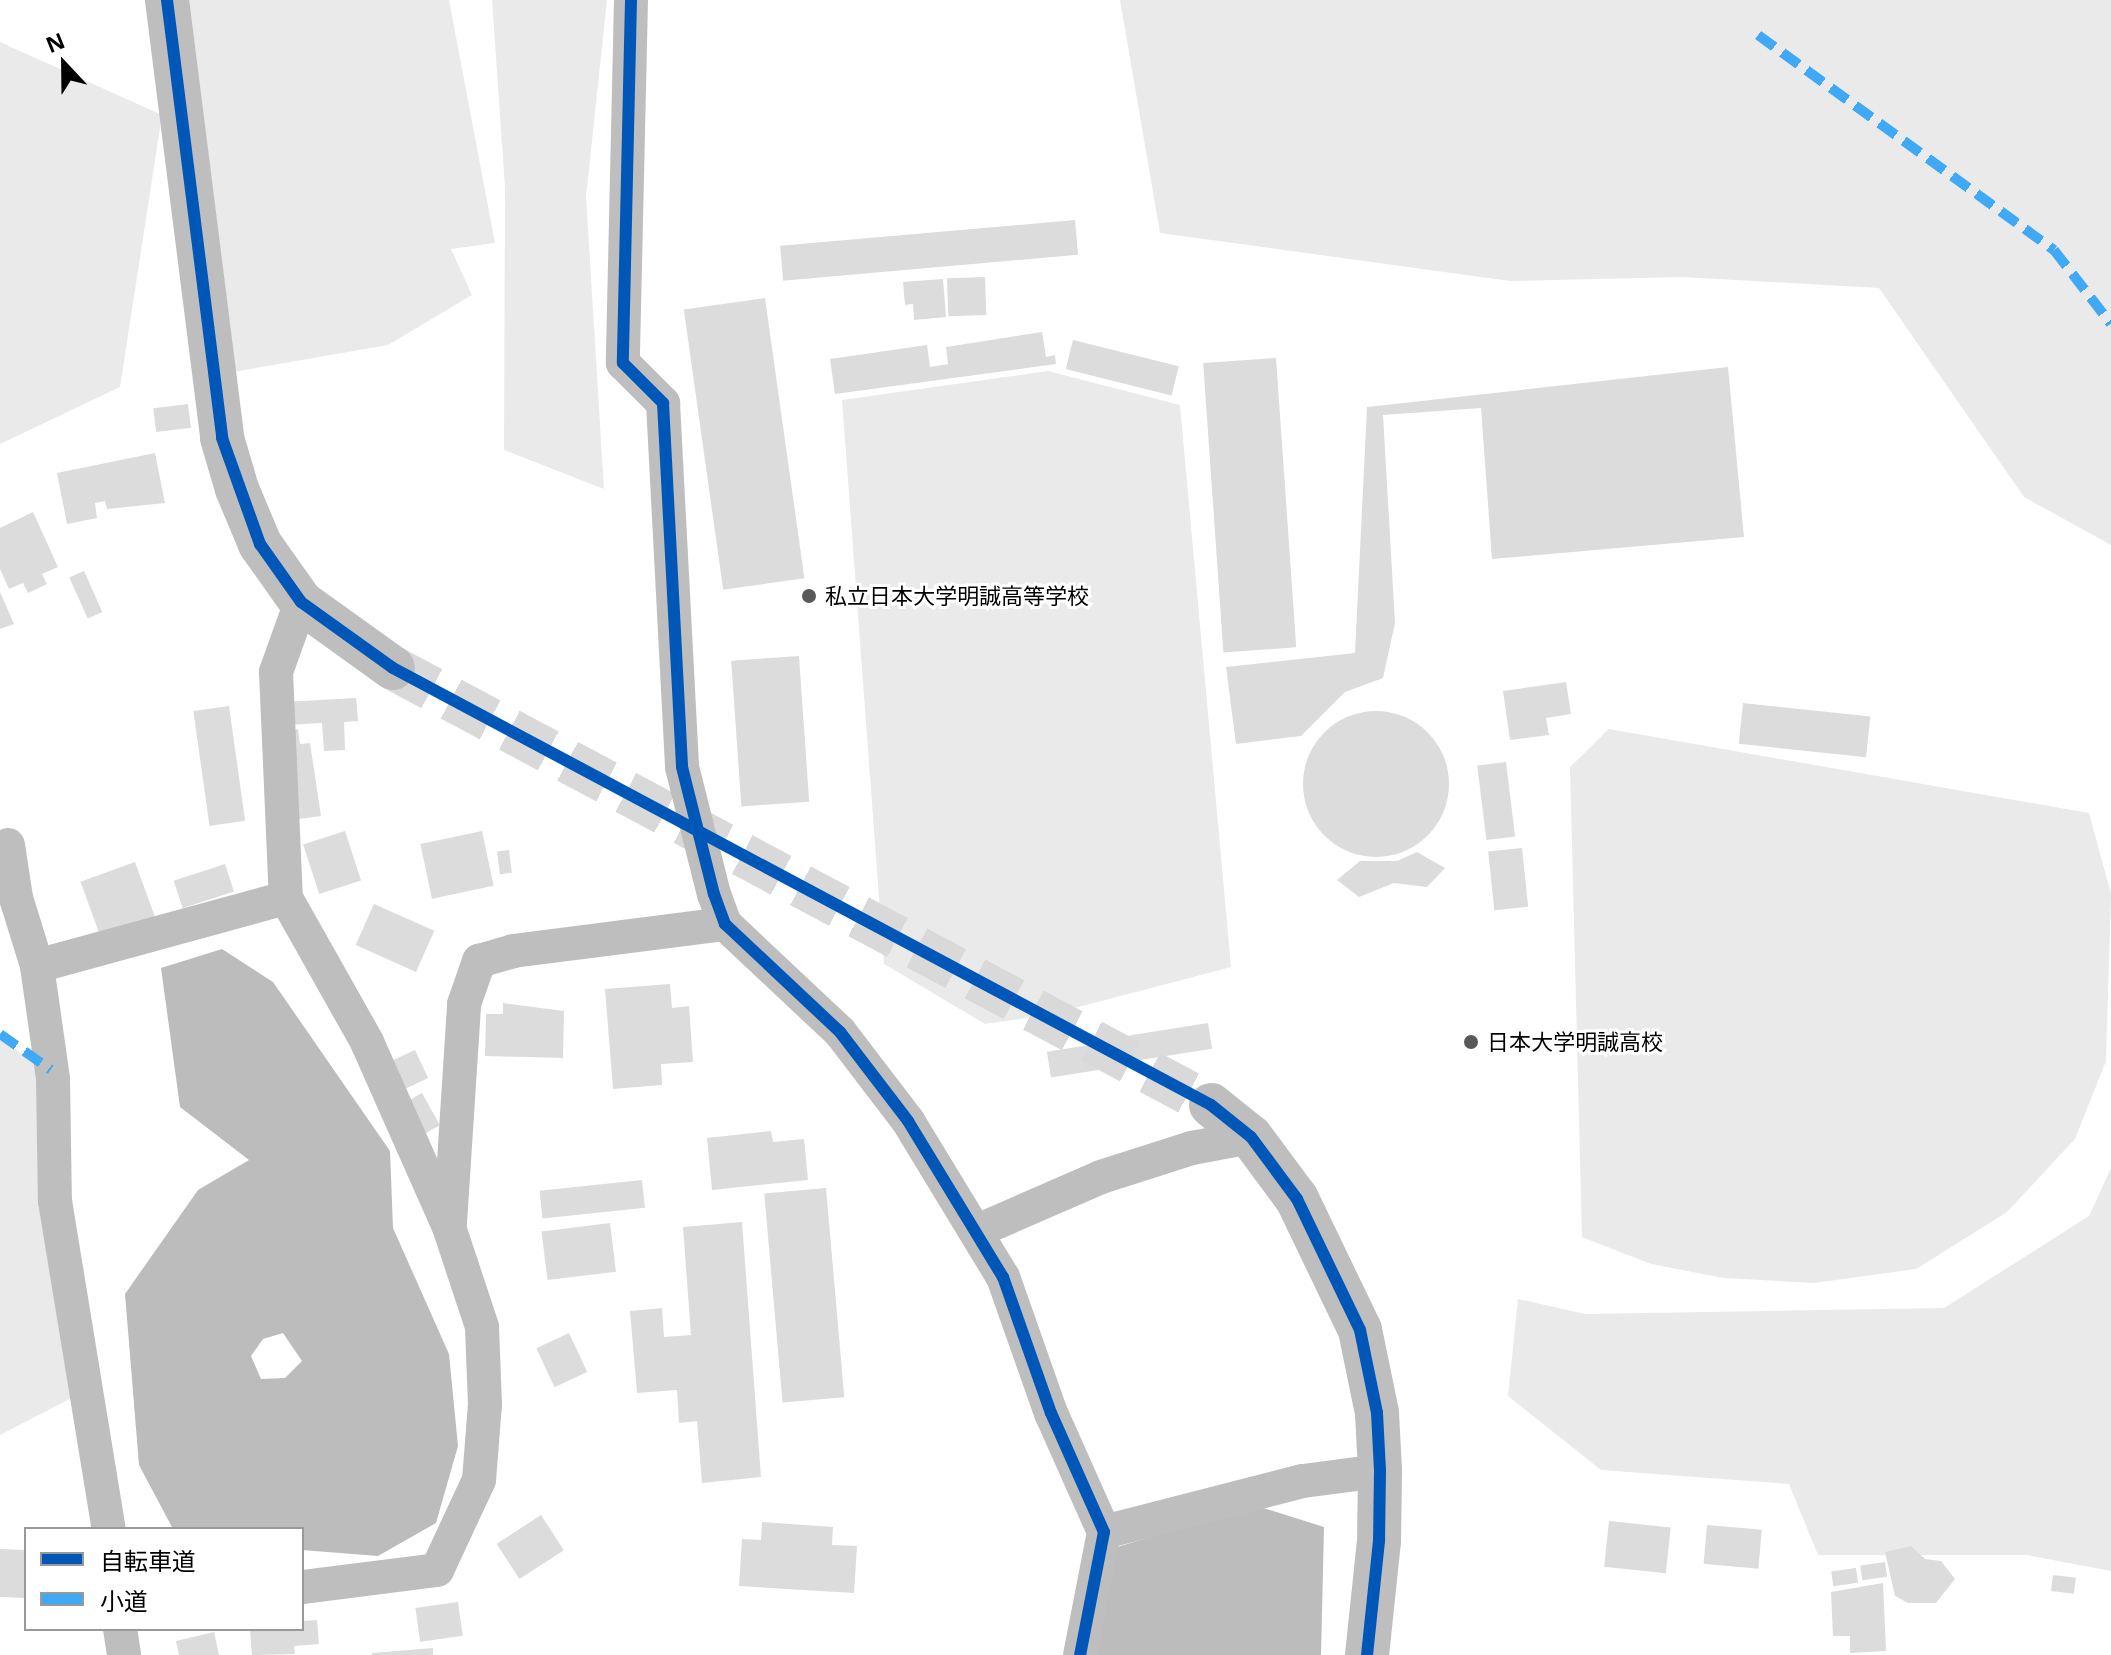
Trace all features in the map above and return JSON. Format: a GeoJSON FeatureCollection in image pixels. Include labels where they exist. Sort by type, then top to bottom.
{"type":"FeatureCollection","features":[{"type":"Feature","properties":{"kind":"street"},"geometry":{"type":"LineString","coordinates":[[167,0],[222,438],[260,544],[301,602],[393,668]]}},
{"type":"Feature","properties":{"kind":"street"},"geometry":{"type":"LineString","coordinates":[[631,0],[623,363],[663,403],[682,767],[725,924],[840,1032],[908,1121],[1003,1277],[1051,1413],[1104,1532],[1080,1655]]}},
{"type":"Feature","properties":{"kind":"street"},"geometry":{"type":"LineString","coordinates":[[301,602],[276,672],[286,898],[367,1042],[449,1227],[482,1327],[485,1404],[479,1480],[437,1570],[304,1587]]}},
{"type":"Feature","properties":{"kind":"street"},"geometry":{"type":"LineString","coordinates":[[8,845],[16,898],[37,966],[53,1079],[55,1201],[109,1527]]}},
{"type":"Feature","properties":{"kind":"street"},"geometry":{"type":"LineString","coordinates":[[37,966],[286,898]]}},
{"type":"Feature","properties":{"kind":"street"},"geometry":{"type":"LineString","coordinates":[[449,1227],[464,1004],[479,961],[513,951],[725,924]]}},
{"type":"Feature","properties":{"kind":"street"},"geometry":{"type":"LineString","coordinates":[[1211,1105],[1251,1137],[1297,1199],[1347,1295],[1372,1387],[1380,1471],[1379,1541],[1367,1655]]}},
{"type":"Feature","properties":{"kind":"street"},"geometry":{"type":"LineString","coordinates":[[977,1231],[1101,1177],[1192,1148],[1251,1137]]}},
{"type":"Feature","properties":{"kind":"street"},"geometry":{"type":"LineString","coordinates":[[1104,1532],[1303,1481],[1380,1471]]}},
{"type":"Feature","properties":{"kind":"shaded area"},"geometry":{"type":"Polygon","coordinates":[[[167,0],[449,0],[495,243],[451,249],[472,295],[388,345],[216,375],[167,0]]]}},
{"type":"Feature","properties":{"kind":"shaded area"},"geometry":{"type":"Polygon","coordinates":[[[492,0],[607,0],[586,197],[604,489],[504,450],[505,187],[492,0]]]}},
{"type":"Feature","properties":{"kind":"shaded area"},"geometry":{"type":"Polygon","coordinates":[[[1120,0],[2111,0],[2111,545],[2024,497],[1879,288],[1682,277],[1510,281],[1160,233],[1120,0]]]}},
{"type":"Feature","properties":{"kind":"shaded area"},"geometry":{"type":"Polygon","coordinates":[[[0,42],[162,115],[120,387],[0,444],[0,42]]]}},
{"type":"Feature","properties":{"kind":"shaded area"},"geometry":{"type":"Polygon","coordinates":[[[1048,371],[1180,405],[1231,967],[1048,1015],[985,1024],[884,964],[842,400],[1048,371]]]}},
{"type":"Feature","properties":{"kind":"shaded area"},"geometry":{"type":"Polygon","coordinates":[[[1609,729],[2089,813],[2111,894],[2106,1061],[2075,1139],[2007,1212],[1916,1269],[1814,1283],[1724,1278],[1651,1264],[1582,1237],[1570,767],[1609,729]]]}},
{"type":"Feature","properties":{"kind":"shaded area"},"geometry":{"type":"Polygon","coordinates":[[[222,949],[273,982],[390,1151],[393,1228],[449,1354],[458,1446],[436,1523],[378,1556],[304,1550],[304,1527],[172,1527],[139,1465],[125,1294],[198,1190],[249,1160],[180,1107],[161,968],[222,949]],[[283,1333],[263,1339],[251,1356],[261,1379],[285,1378],[302,1361],[283,1333]]]}},
{"type":"Feature","properties":{"kind":"shaded area"},"geometry":{"type":"Polygon","coordinates":[[[0,1037],[53,1079],[85,1391],[0,1435],[0,1037]]]}},
{"type":"Feature","properties":{"kind":"shaded area"},"geometry":{"type":"Polygon","coordinates":[[[2111,1168],[2111,1571],[2027,1555],[1818,1555],[1789,1484],[1601,1470],[1508,1396],[1518,1299],[1585,1314],[1944,1308],[2089,1216],[2111,1168]]]}},
{"type":"Feature","properties":{"kind":"shaded area"},"geometry":{"type":"Polygon","coordinates":[[[1257,1506],[1324,1527],[1321,1655],[1073,1655],[1117,1547],[1257,1506]]]}},
{"type":"Feature","properties":{"kind":"building"},"geometry":{"type":"Polygon","coordinates":[[[1075,220],[1078,255],[783,281],[780,246],[1075,220]]]}},
{"type":"Feature","properties":{"kind":"building"},"geometry":{"type":"Polygon","coordinates":[[[985,277],[986,315],[948,316],[947,278],[985,277]]]}},
{"type":"Feature","properties":{"kind":"building"},"geometry":{"type":"Polygon","coordinates":[[[943,279],[946,317],[914,320],[913,304],[905,305],[903,282],[943,279]]]}},
{"type":"Feature","properties":{"kind":"building"},"geometry":{"type":"Polygon","coordinates":[[[765,298],[804,578],[723,590],[684,309],[765,298]]]}},
{"type":"Feature","properties":{"kind":"building"},"geometry":{"type":"Polygon","coordinates":[[[1042,332],[1046,357],[1055,355],[1056,364],[835,394],[830,359],[927,345],[930,367],[948,364],[946,347],[1042,332]]]}},
{"type":"Feature","properties":{"kind":"building"},"geometry":{"type":"Polygon","coordinates":[[[1073,340],[1179,366],[1172,395],[1066,369],[1073,340]]]}},
{"type":"Feature","properties":{"kind":"building"},"geometry":{"type":"Polygon","coordinates":[[[1276,358],[1296,647],[1223,652],[1203,363],[1276,358]]]}},
{"type":"Feature","properties":{"kind":"building"},"geometry":{"type":"Polygon","coordinates":[[[1728,367],[1744,537],[1492,559],[1481,408],[1383,415],[1395,623],[1383,678],[1345,692],[1301,736],[1236,744],[1226,667],[1355,653],[1367,407],[1728,367]]]}},
{"type":"Feature","properties":{"kind":"building"},"geometry":{"type":"Polygon","coordinates":[[[188,404],[191,428],[156,432],[153,408],[188,404]]]}},
{"type":"Feature","properties":{"kind":"building"},"geometry":{"type":"Polygon","coordinates":[[[155,453],[165,503],[107,509],[105,501],[95,503],[97,518],[67,524],[57,473],[155,453]]]}},
{"type":"Feature","properties":{"kind":"building"},"geometry":{"type":"Polygon","coordinates":[[[33,512],[58,567],[42,574],[47,584],[28,593],[23,583],[9,589],[0,569],[0,528],[33,512]]]}},
{"type":"Feature","properties":{"kind":"building"},"geometry":{"type":"Polygon","coordinates":[[[84,571],[102,612],[88,619],[69,578],[84,571]]]}},
{"type":"Feature","properties":{"kind":"building"},"geometry":{"type":"Polygon","coordinates":[[[0,592],[14,624],[0,629],[0,592]]]}},
{"type":"Feature","properties":{"kind":"building"},"geometry":{"type":"Polygon","coordinates":[[[799,656],[809,802],[741,806],[731,661],[799,656]]]}},
{"type":"Feature","properties":{"kind":"building"},"geometry":{"type":"Polygon","coordinates":[[[1566,682],[1571,714],[1546,718],[1549,735],[1510,740],[1503,691],[1566,682]]]}},
{"type":"Feature","properties":{"kind":"building"},"geometry":{"type":"Polygon","coordinates":[[[356,698],[358,721],[344,722],[345,750],[324,751],[322,723],[286,725],[285,702],[356,698]]]}},
{"type":"Feature","properties":{"kind":"building"},"geometry":{"type":"Polygon","coordinates":[[[1743,703],[1870,716],[1866,757],[1739,744],[1743,703]]]}},
{"type":"Feature","properties":{"kind":"building"},"geometry":{"type":"Polygon","coordinates":[[[229,706],[245,821],[209,826],[193,711],[229,706]]]}},
{"type":"Feature","properties":{"kind":"building"},"geometry":{"type":"Polygon","coordinates":[[[1376,711],[1404,716],[1428,732],[1444,756],[1449,784],[1444,812],[1428,836],[1404,852],[1376,857],[1348,852],[1324,836],[1308,812],[1303,784],[1308,756],[1324,732],[1348,716],[1376,711]]]}},
{"type":"Feature","properties":{"kind":"building"},"geometry":{"type":"Polygon","coordinates":[[[298,729],[300,744],[310,743],[321,816],[291,820],[278,732],[298,729]]]}},
{"type":"Feature","properties":{"kind":"building"},"geometry":{"type":"Polygon","coordinates":[[[1506,762],[1515,836],[1486,840],[1477,766],[1506,762]]]}},
{"type":"Feature","properties":{"kind":"building"},"geometry":{"type":"Polygon","coordinates":[[[345,831],[361,880],[319,894],[303,845],[345,831]]]}},
{"type":"Feature","properties":{"kind":"building"},"geometry":{"type":"Polygon","coordinates":[[[482,831],[494,886],[432,899],[420,844],[482,831]]]}},
{"type":"Feature","properties":{"kind":"building"},"geometry":{"type":"Polygon","coordinates":[[[1522,848],[1528,907],[1494,910],[1488,852],[1522,848]]]}},
{"type":"Feature","properties":{"kind":"building"},"geometry":{"type":"Polygon","coordinates":[[[509,850],[512,873],[500,874],[497,851],[509,850]]]}},
{"type":"Feature","properties":{"kind":"building"},"geometry":{"type":"Polygon","coordinates":[[[1417,852],[1445,868],[1427,887],[1394,883],[1359,897],[1337,880],[1360,861],[1397,861],[1417,852]]]}},
{"type":"Feature","properties":{"kind":"building"},"geometry":{"type":"Polygon","coordinates":[[[135,862],[155,917],[101,937],[80,882],[135,862]]]}},
{"type":"Feature","properties":{"kind":"building"},"geometry":{"type":"Polygon","coordinates":[[[225,864],[234,892],[183,908],[174,881],[225,864]]]}},
{"type":"Feature","properties":{"kind":"building"},"geometry":{"type":"Polygon","coordinates":[[[374,904],[434,931],[416,972],[356,945],[374,904]]]}},
{"type":"Feature","properties":{"kind":"building"},"geometry":{"type":"Polygon","coordinates":[[[670,984],[672,1008],[689,1006],[693,1062],[661,1064],[662,1085],[613,1089],[605,989],[670,984]]]}},
{"type":"Feature","properties":{"kind":"building"},"geometry":{"type":"Polygon","coordinates":[[[503,1003],[564,1011],[563,1058],[485,1056],[486,1014],[503,1014],[503,1003]]]}},
{"type":"Feature","properties":{"kind":"building"},"geometry":{"type":"Polygon","coordinates":[[[1208,1023],[1212,1049],[1132,1061],[1128,1036],[1208,1023]]]}},
{"type":"Feature","properties":{"kind":"building"},"geometry":{"type":"Polygon","coordinates":[[[1121,1040],[1125,1066],[1051,1077],[1047,1052],[1121,1040]]]}},
{"type":"Feature","properties":{"kind":"building"},"geometry":{"type":"Polygon","coordinates":[[[415,1050],[428,1078],[397,1092],[384,1064],[415,1050]]]}},
{"type":"Feature","properties":{"kind":"building"},"geometry":{"type":"Polygon","coordinates":[[[422,1093],[440,1125],[420,1137],[402,1104],[422,1093]]]}},
{"type":"Feature","properties":{"kind":"building"},"geometry":{"type":"Polygon","coordinates":[[[771,1131],[773,1142],[804,1139],[808,1180],[712,1190],[707,1138],[771,1131]]]}},
{"type":"Feature","properties":{"kind":"building"},"geometry":{"type":"Polygon","coordinates":[[[642,1180],[645,1208],[542,1219],[540,1191],[642,1180]]]}},
{"type":"Feature","properties":{"kind":"building"},"geometry":{"type":"Polygon","coordinates":[[[826,1188],[844,1397],[783,1403],[764,1193],[826,1188]]]}},
{"type":"Feature","properties":{"kind":"building"},"geometry":{"type":"Polygon","coordinates":[[[742,1222],[761,1477],[702,1483],[697,1421],[679,1423],[677,1390],[637,1393],[630,1311],[662,1308],[664,1337],[691,1335],[683,1227],[742,1222]]]}},
{"type":"Feature","properties":{"kind":"building"},"geometry":{"type":"Polygon","coordinates":[[[610,1223],[616,1272],[547,1280],[542,1231],[610,1223]]]}},
{"type":"Feature","properties":{"kind":"building"},"geometry":{"type":"Polygon","coordinates":[[[569,1333],[587,1372],[555,1387],[536,1348],[569,1333]]]}},
{"type":"Feature","properties":{"kind":"building"},"geometry":{"type":"Polygon","coordinates":[[[541,1515],[564,1550],[519,1579],[497,1544],[541,1515]]]}},
{"type":"Feature","properties":{"kind":"building"},"geometry":{"type":"Polygon","coordinates":[[[1609,1521],[1671,1527],[1666,1573],[1604,1567],[1609,1521]]]}},
{"type":"Feature","properties":{"kind":"building"},"geometry":{"type":"Polygon","coordinates":[[[762,1522],[833,1527],[832,1545],[857,1546],[854,1593],[739,1586],[742,1539],[761,1540],[762,1522]]]}},
{"type":"Feature","properties":{"kind":"building"},"geometry":{"type":"Polygon","coordinates":[[[1707,1525],[1762,1530],[1758,1569],[1704,1564],[1707,1525]]]}},
{"type":"Feature","properties":{"kind":"building"},"geometry":{"type":"Polygon","coordinates":[[[1911,1546],[1925,1559],[1941,1561],[1955,1579],[1936,1603],[1908,1603],[1895,1596],[1885,1552],[1911,1546]]]}},
{"type":"Feature","properties":{"kind":"building"},"geometry":{"type":"Polygon","coordinates":[[[0,1549],[24,1550],[24,1598],[0,1597],[0,1549]]]}},
{"type":"Feature","properties":{"kind":"building"},"geometry":{"type":"Polygon","coordinates":[[[1885,1562],[1887,1577],[1862,1580],[1860,1565],[1885,1562]]]}},
{"type":"Feature","properties":{"kind":"building"},"geometry":{"type":"Polygon","coordinates":[[[1856,1568],[1858,1583],[1833,1586],[1831,1571],[1856,1568]]]}},
{"type":"Feature","properties":{"kind":"building"},"geometry":{"type":"Polygon","coordinates":[[[2053,1575],[2076,1578],[2074,1594],[2051,1591],[2053,1575]]]}},
{"type":"Feature","properties":{"kind":"building"},"geometry":{"type":"Polygon","coordinates":[[[1883,1583],[1886,1651],[1850,1653],[1850,1636],[1833,1636],[1831,1592],[1883,1583]]]}},
{"type":"Feature","properties":{"kind":"building"},"geometry":{"type":"Polygon","coordinates":[[[458,1602],[463,1636],[420,1642],[415,1608],[458,1602]]]}},
{"type":"Feature","properties":{"kind":"building"},"geometry":{"type":"Polygon","coordinates":[[[317,1620],[319,1644],[294,1646],[295,1654],[252,1655],[250,1631],[304,1631],[304,1621],[317,1620]]]}},
{"type":"Feature","properties":{"kind":"building"},"geometry":{"type":"Polygon","coordinates":[[[214,1632],[219,1655],[179,1655],[176,1641],[214,1632]]]}},
{"type":"Feature","properties":{"kind":"building"},"geometry":{"type":"Polygon","coordinates":[[[433,1648],[433,1655],[372,1655],[372,1653],[433,1648]]]}},
{"type":"Feature","properties":{"kind":"tunnel"},"geometry":{"type":"LineString","coordinates":[[393,668],[1211,1105]]}},
{"type":"Feature","properties":{"kind":"marked path"},"geometry":{"type":"LineString","coordinates":[[1758,35],[2054,250],[2111,324]]}},
{"type":"Feature","properties":{"kind":"marked path"},"geometry":{"type":"LineString","coordinates":[[0,1034],[51,1070]]}},
{"type":"Feature","properties":{"kind":"cycle path"},"geometry":{"type":"LineString","coordinates":[[167,0],[222,438],[260,544],[301,602],[393,668],[1211,1105],[1251,1137],[1297,1199],[1360,1330],[1377,1413],[1380,1471],[1379,1541],[1367,1655]]}},
{"type":"Feature","properties":{"kind":"cycle path"},"geometry":{"type":"LineString","coordinates":[[631,0],[623,363],[663,403],[682,767],[714,894],[725,924],[840,1032],[908,1121],[1003,1277],[1051,1413],[1104,1532],[1080,1655]]}},
{"type":"Feature","properties":{"kind":"place","name":"私立日本大学明誠高等学校"},"geometry":{"type":"Point","coordinates":[809,596]}},
{"type":"Feature","properties":{"kind":"place","name":"日本大学明誠高校"},"geometry":{"type":"Point","coordinates":[1471,1042]}}]}
